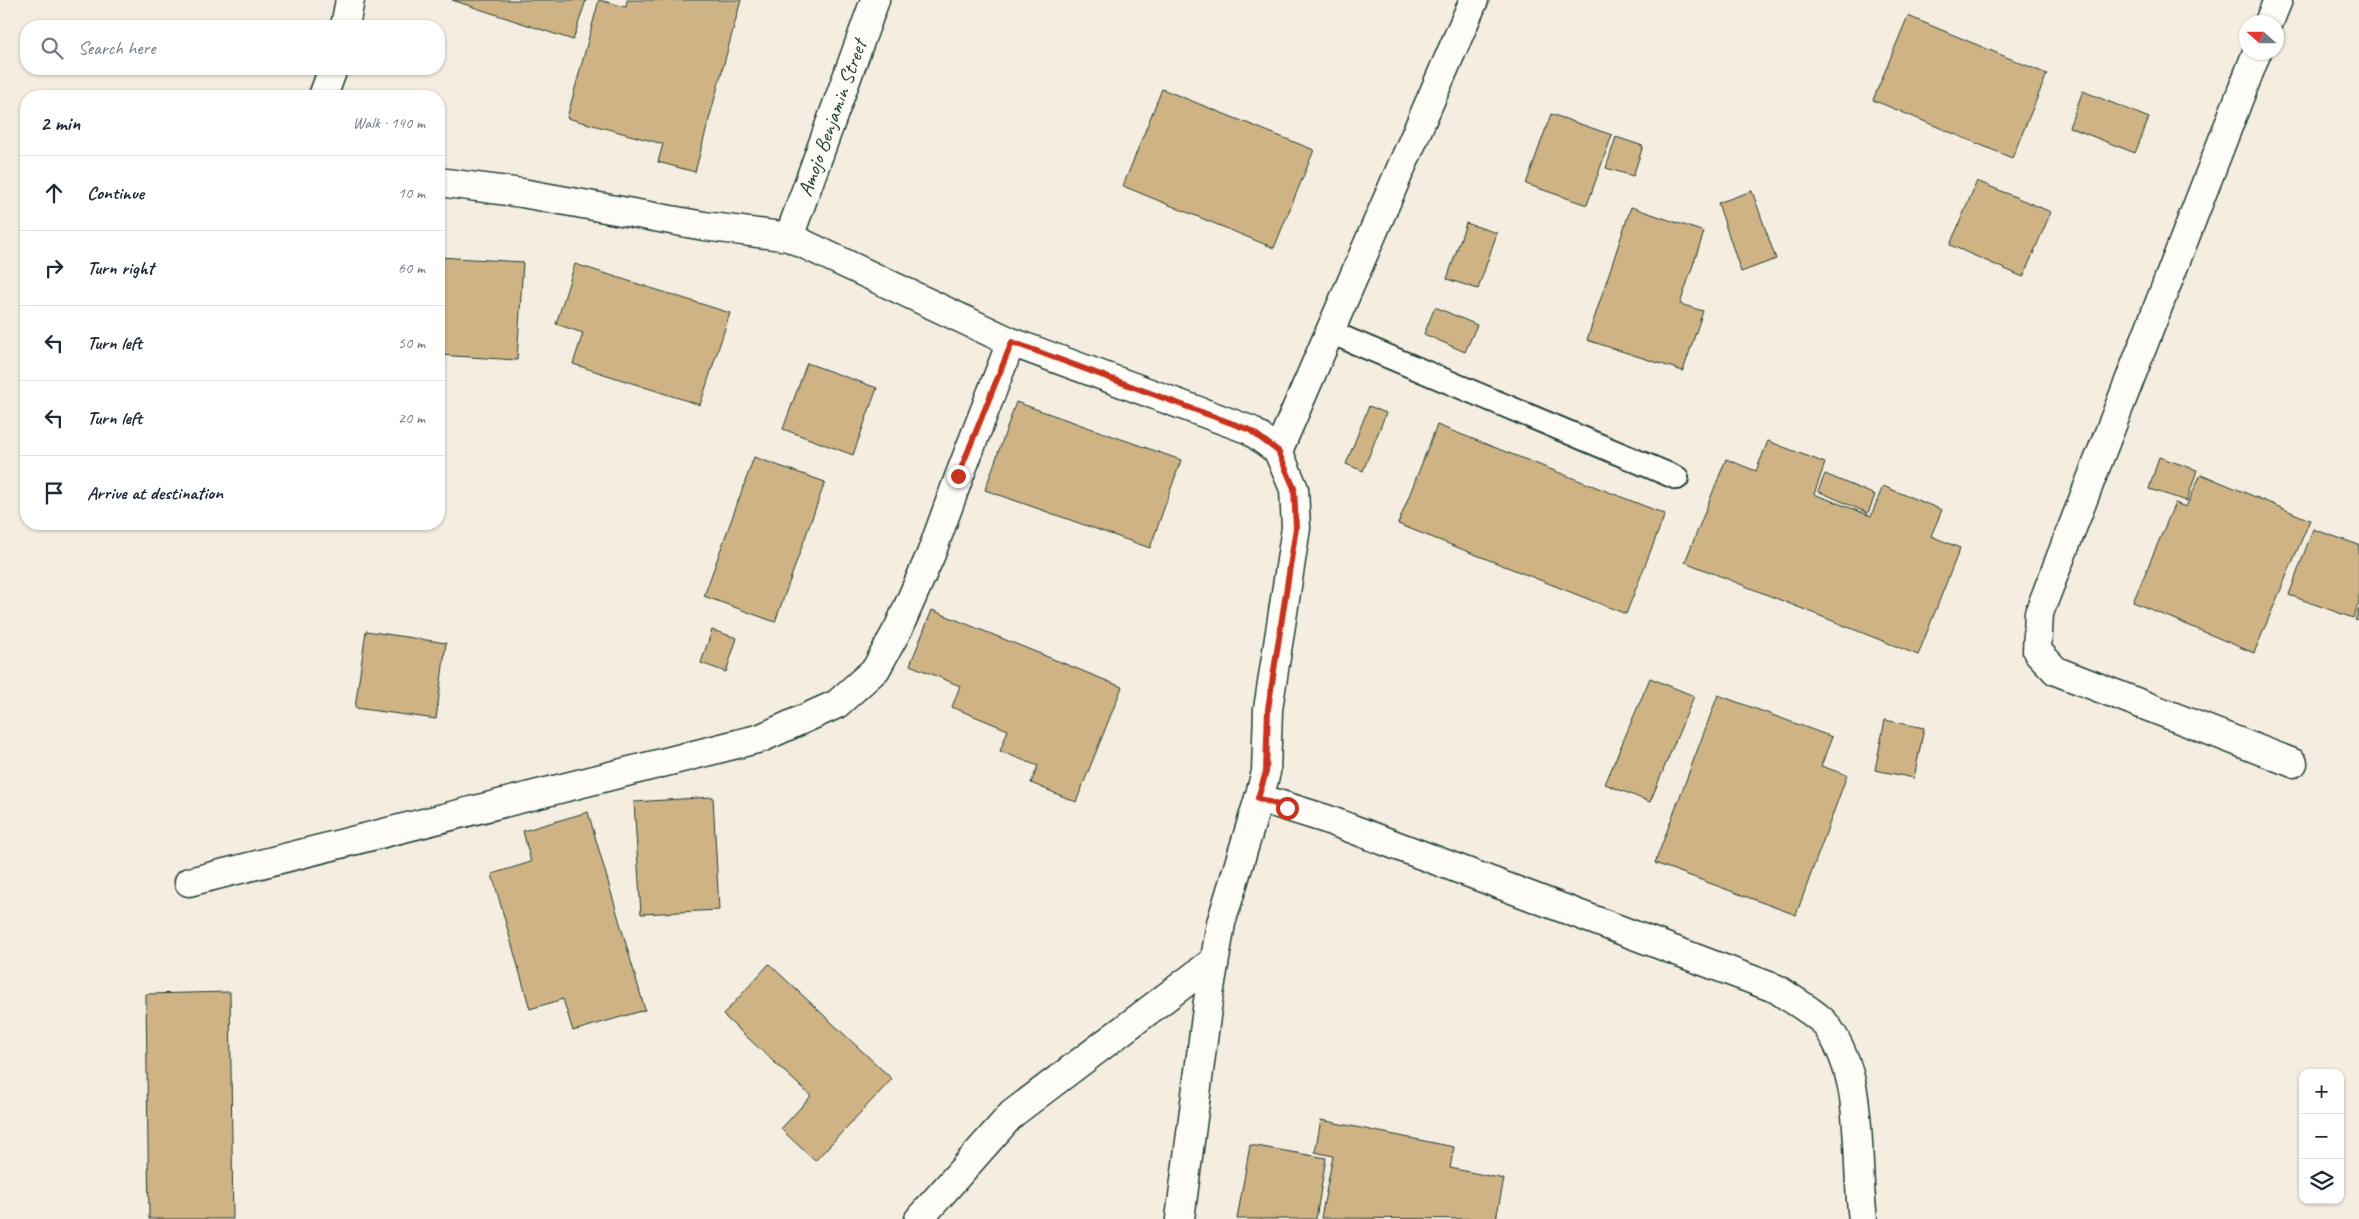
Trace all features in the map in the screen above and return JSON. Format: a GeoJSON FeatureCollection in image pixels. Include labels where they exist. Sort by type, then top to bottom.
{"type":"FeatureCollection","features":[{"type":"Feature","properties":{"kind":"street"},"geometry":{"type":"LineString","coordinates":[[346,20],[350,0]]}},
{"type":"Feature","properties":{"kind":"street","name":"Amojo Benjamin Street"},"geometry":{"type":"LineString","coordinates":[[790,236],[876,0]]}},
{"type":"Feature","properties":{"kind":"street"},"geometry":{"type":"LineString","coordinates":[[1278,451],[1474,0]]}},
{"type":"Feature","properties":{"kind":"street"},"geometry":{"type":"LineString","coordinates":[[2272,15],[2278,0]]}},
{"type":"Feature","properties":{"kind":"street"},"geometry":{"type":"LineString","coordinates":[[2254,60],[2039,613],[2037,651],[2056,671],[2294,763]]}},
{"type":"Feature","properties":{"kind":"street"},"geometry":{"type":"LineString","coordinates":[[326,90],[331,75]]}},
{"type":"Feature","properties":{"kind":"street"},"geometry":{"type":"LineString","coordinates":[[445,183],[522,193],[704,226],[790,236],[1012,342],[1250,430],[1278,451],[1294,488],[1296,528],[1268,709],[1266,772],[1221,923],[1214,961],[1180,1219]]}},
{"type":"Feature","properties":{"kind":"street"},"geometry":{"type":"LineString","coordinates":[[189,882],[761,738],[836,704],[876,669],[900,627],[931,554],[958,476],[1012,342]]}},
{"type":"Feature","properties":{"kind":"street"},"geometry":{"type":"LineString","coordinates":[[1258,798],[1326,820],[1777,988],[1826,1024],[1848,1064],[1858,1139],[1863,1219]]}},
{"type":"Feature","properties":{"kind":"street"},"geometry":{"type":"LineString","coordinates":[[919,1219],[1012,1114],[1214,961]]}},
{"type":"Feature","properties":{"kind":"lane"},"geometry":{"type":"LineString","coordinates":[[1330,332],[1677,478]]}},
{"type":"Feature","properties":{"kind":"building"},"geometry":{"type":"Polygon","coordinates":[[[452,0],[586,0],[573,40],[452,0]]]}},
{"type":"Feature","properties":{"kind":"building"},"geometry":{"type":"Polygon","coordinates":[[[599,0],[626,7],[627,0],[741,0],[695,172],[658,162],[663,144],[567,118],[599,0]]]}},
{"type":"Feature","properties":{"kind":"building"},"geometry":{"type":"Polygon","coordinates":[[[1908,16],[2047,74],[2012,158],[1873,100],[1908,16]]]}},
{"type":"Feature","properties":{"kind":"building"},"geometry":{"type":"Polygon","coordinates":[[[1162,89],[1314,150],[1274,248],[1123,186],[1162,89]]]}},
{"type":"Feature","properties":{"kind":"building"},"geometry":{"type":"Polygon","coordinates":[[[2083,91],[2149,118],[2135,153],[2069,127],[2083,91]]]}},
{"type":"Feature","properties":{"kind":"building"},"geometry":{"type":"Polygon","coordinates":[[[1551,114],[1612,135],[1587,205],[1526,184],[1551,114]]]}},
{"type":"Feature","properties":{"kind":"building"},"geometry":{"type":"Polygon","coordinates":[[[1616,137],[1643,146],[1633,176],[1606,168],[1616,137]]]}},
{"type":"Feature","properties":{"kind":"building"},"geometry":{"type":"Polygon","coordinates":[[[1977,181],[2051,212],[2023,277],[1950,245],[1977,181]]]}},
{"type":"Feature","properties":{"kind":"building"},"geometry":{"type":"Polygon","coordinates":[[[1752,191],[1776,259],[1741,272],[1718,203],[1752,191]]]}},
{"type":"Feature","properties":{"kind":"building"},"geometry":{"type":"Polygon","coordinates":[[[1631,207],[1704,232],[1680,304],[1703,311],[1683,371],[1587,340],[1631,207]]]}},
{"type":"Feature","properties":{"kind":"building"},"geometry":{"type":"Polygon","coordinates":[[[1466,223],[1497,233],[1478,289],[1447,279],[1466,223]]]}},
{"type":"Feature","properties":{"kind":"building"},"geometry":{"type":"Polygon","coordinates":[[[445,257],[523,262],[517,360],[445,355],[445,257]]]}},
{"type":"Feature","properties":{"kind":"building"},"geometry":{"type":"Polygon","coordinates":[[[575,264],[730,313],[700,405],[573,364],[583,333],[556,324],[575,264]]]}},
{"type":"Feature","properties":{"kind":"building"},"geometry":{"type":"Polygon","coordinates":[[[1435,307],[1477,325],[1465,352],[1424,334],[1435,307]]]}},
{"type":"Feature","properties":{"kind":"building"},"geometry":{"type":"Polygon","coordinates":[[[807,363],[877,388],[853,455],[783,429],[807,363]]]}},
{"type":"Feature","properties":{"kind":"building"},"geometry":{"type":"Polygon","coordinates":[[[1016,402],[1181,460],[1150,548],[985,490],[1016,402]]]}},
{"type":"Feature","properties":{"kind":"building"},"geometry":{"type":"Polygon","coordinates":[[[1369,406],[1386,413],[1363,471],[1346,464],[1369,406]]]}},
{"type":"Feature","properties":{"kind":"building"},"geometry":{"type":"Polygon","coordinates":[[[1437,425],[1665,514],[1626,614],[1398,524],[1437,425]]]}},
{"type":"Feature","properties":{"kind":"building"},"geometry":{"type":"Polygon","coordinates":[[[1768,441],[1825,463],[1814,494],[1871,516],[1883,486],[1942,510],[1931,536],[1960,548],[1918,655],[1685,562],[1726,459],[1756,471],[1768,441]]]}},
{"type":"Feature","properties":{"kind":"building"},"geometry":{"type":"Polygon","coordinates":[[[754,457],[825,482],[775,622],[704,596],[754,457]]]}},
{"type":"Feature","properties":{"kind":"building"},"geometry":{"type":"Polygon","coordinates":[[[2159,457],[2197,470],[2187,501],[2149,489],[2159,457]]]}},
{"type":"Feature","properties":{"kind":"building"},"geometry":{"type":"Polygon","coordinates":[[[1825,474],[1875,495],[1868,513],[1818,491],[1825,474]]]}},
{"type":"Feature","properties":{"kind":"building"},"geometry":{"type":"Polygon","coordinates":[[[2201,474],[2310,520],[2254,653],[2133,602],[2175,503],[2186,507],[2201,474]]]}},
{"type":"Feature","properties":{"kind":"building"},"geometry":{"type":"Polygon","coordinates":[[[2313,529],[2359,545],[2359,602],[2353,618],[2289,595],[2313,529]]]}},
{"type":"Feature","properties":{"kind":"building"},"geometry":{"type":"Polygon","coordinates":[[[2359,609],[2359,621],[2355,620],[2359,609]]]}},
{"type":"Feature","properties":{"kind":"building"},"geometry":{"type":"Polygon","coordinates":[[[932,610],[1122,687],[1076,802],[1031,783],[1038,766],[1000,751],[1008,730],[952,707],[960,686],[910,665],[932,610]]]}},
{"type":"Feature","properties":{"kind":"building"},"geometry":{"type":"Polygon","coordinates":[[[712,630],[737,638],[726,672],[701,663],[712,630]]]}},
{"type":"Feature","properties":{"kind":"building"},"geometry":{"type":"Polygon","coordinates":[[[366,631],[446,643],[436,719],[355,708],[366,631]]]}},
{"type":"Feature","properties":{"kind":"building"},"geometry":{"type":"Polygon","coordinates":[[[1650,678],[1694,696],[1650,802],[1605,784],[1650,678]]]}},
{"type":"Feature","properties":{"kind":"building"},"geometry":{"type":"Polygon","coordinates":[[[1718,695],[1832,737],[1821,766],[1847,775],[1796,915],[1655,863],[1718,695]]]}},
{"type":"Feature","properties":{"kind":"building"},"geometry":{"type":"Polygon","coordinates":[[[1885,720],[1924,728],[1914,778],[1875,770],[1885,720]]]}},
{"type":"Feature","properties":{"kind":"building"},"geometry":{"type":"Polygon","coordinates":[[[713,797],[719,910],[641,914],[634,802],[713,797]]]}},
{"type":"Feature","properties":{"kind":"building"},"geometry":{"type":"Polygon","coordinates":[[[588,812],[645,1010],[573,1031],[563,999],[530,1009],[492,874],[531,862],[523,831],[588,812]]]}},
{"type":"Feature","properties":{"kind":"building"},"geometry":{"type":"Polygon","coordinates":[[[769,964],[892,1079],[815,1161],[781,1129],[811,1096],[723,1015],[769,964]]]}},
{"type":"Feature","properties":{"kind":"building"},"geometry":{"type":"Polygon","coordinates":[[[230,992],[233,1219],[149,1219],[146,994],[230,992]]]}},
{"type":"Feature","properties":{"kind":"building"},"geometry":{"type":"Polygon","coordinates":[[[1321,1120],[1454,1147],[1450,1168],[1504,1179],[1496,1219],[1321,1218],[1333,1156],[1315,1152],[1321,1120]]]}},
{"type":"Feature","properties":{"kind":"building"},"geometry":{"type":"Polygon","coordinates":[[[1250,1145],[1326,1158],[1316,1219],[1237,1219],[1250,1145]]]}},
{"type":"Feature","properties":{"kind":"route"},"geometry":{"type":"LineString","coordinates":[[958,476],[1012,342],[1250,430],[1278,451],[1294,488],[1296,528],[1268,709],[1266,772],[1258,798],[1287,808]]}}]}
